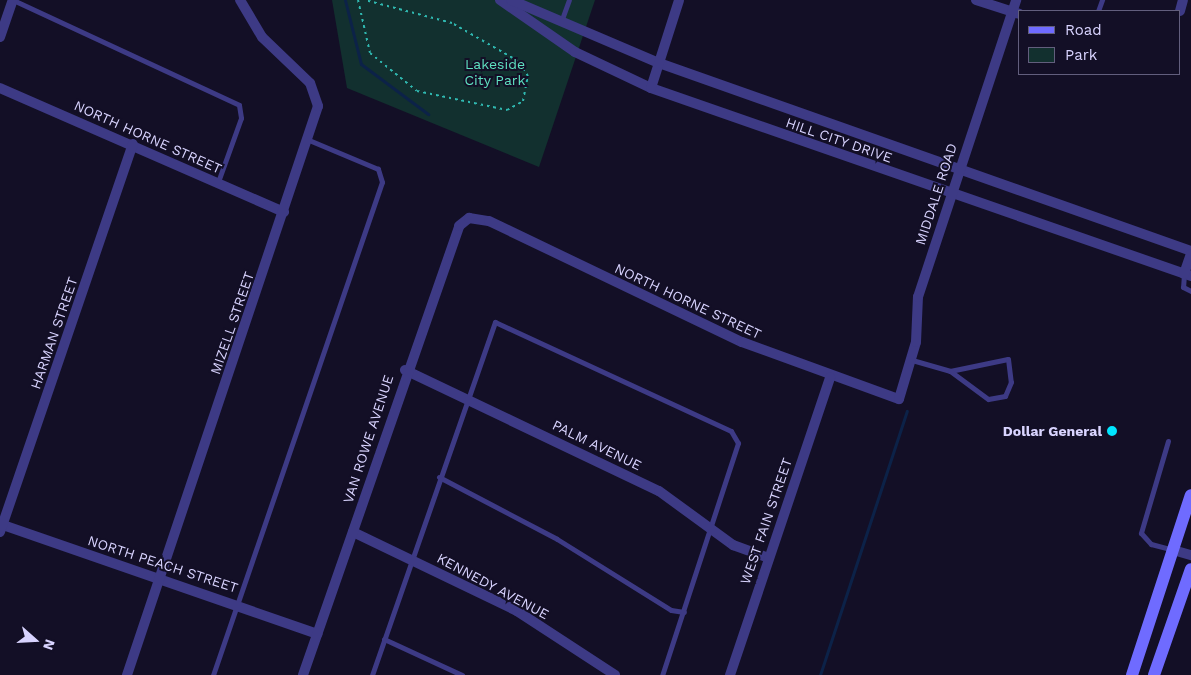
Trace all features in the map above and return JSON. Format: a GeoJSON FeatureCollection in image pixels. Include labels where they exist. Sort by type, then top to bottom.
{"type":"FeatureCollection","features":[{"type":"Feature","properties":{"kind":"main road"},"geometry":{"type":"LineString","coordinates":[[1132,675],[1191,495]]}},
{"type":"Feature","properties":{"kind":"main road"},"geometry":{"type":"LineString","coordinates":[[1154,675],[1191,569]]}},
{"type":"Feature","properties":{"kind":"street"},"geometry":{"type":"LineString","coordinates":[[0,37],[13,0]]}},
{"type":"Feature","properties":{"kind":"street","name":"MIZELL STREET"},"geometry":{"type":"LineString","coordinates":[[128,675],[309,140],[318,106],[316,93],[262,37],[240,0]]}},
{"type":"Feature","properties":{"kind":"street","name":"HILL CITY DRIVE"},"geometry":{"type":"LineString","coordinates":[[500,0],[575,52],[651,88],[1188,275],[1191,252],[659,64],[562,19],[511,0]]}},
{"type":"Feature","properties":{"kind":"street"},"geometry":{"type":"LineString","coordinates":[[651,88],[679,0]]}},
{"type":"Feature","properties":{"kind":"street"},"geometry":{"type":"LineString","coordinates":[[976,0],[1016,13]]}},
{"type":"Feature","properties":{"kind":"street","name":"MIDDALE ROAD"},"geometry":{"type":"LineString","coordinates":[[899,399],[912,360],[918,297],[958,170],[1016,13],[1016,0]]}},
{"type":"Feature","properties":{"kind":"street","name":"NORTH HORNE STREET"},"geometry":{"type":"LineString","coordinates":[[0,88],[133,144],[284,212]]}},
{"type":"Feature","properties":{"kind":"street","name":"HARMAN STREET"},"geometry":{"type":"LineString","coordinates":[[1,527],[133,144]]}},
{"type":"Feature","properties":{"kind":"street","name":"NORTH HORNE STREET"},"geometry":{"type":"LineString","coordinates":[[469,218],[488,221],[719,332],[830,377],[899,399]]}},
{"type":"Feature","properties":{"kind":"street","name":"VAN ROWE AVENUE"},"geometry":{"type":"LineString","coordinates":[[303,675],[451,240],[469,218]]}},
{"type":"Feature","properties":{"kind":"street","name":"PALM AVENUE"},"geometry":{"type":"LineString","coordinates":[[406,370],[659,491],[733,545],[768,558]]}},
{"type":"Feature","properties":{"kind":"street","name":"WEST FAIN STREET"},"geometry":{"type":"LineString","coordinates":[[730,675],[830,377]]}},
{"type":"Feature","properties":{"kind":"street","name":"NORTH PEACH STREET"},"geometry":{"type":"LineString","coordinates":[[1,527],[238,604],[317,634]]}},
{"type":"Feature","properties":{"kind":"street","name":"KENNEDY AVENUE"},"geometry":{"type":"LineString","coordinates":[[352,532],[518,611],[616,675]]}},
{"type":"Feature","properties":{"kind":"street"},"geometry":{"type":"LineString","coordinates":[[1173,550],[1191,555]]}},
{"type":"Feature","properties":{"kind":"lane"},"geometry":{"type":"LineString","coordinates":[[13,0],[239,105],[241,118],[218,182]]}},
{"type":"Feature","properties":{"kind":"lane"},"geometry":{"type":"LineString","coordinates":[[562,19],[570,0]]}},
{"type":"Feature","properties":{"kind":"lane"},"geometry":{"type":"LineString","coordinates":[[213,675],[382,182],[378,169],[309,140]]}},
{"type":"Feature","properties":{"kind":"lane"},"geometry":{"type":"LineString","coordinates":[[1188,275],[1183,287],[1191,291]]}},
{"type":"Feature","properties":{"kind":"lane"},"geometry":{"type":"LineString","coordinates":[[372,675],[465,397],[491,325],[498,322],[731,432],[738,448],[662,675]]}},
{"type":"Feature","properties":{"kind":"lane"},"geometry":{"type":"LineString","coordinates":[[912,360],[950,371],[988,399],[1006,396],[1010,382],[1008,359],[950,371]]}},
{"type":"Feature","properties":{"kind":"lane"},"geometry":{"type":"LineString","coordinates":[[1168,441],[1141,533],[1151,544],[1173,550]]}},
{"type":"Feature","properties":{"kind":"lane"},"geometry":{"type":"LineString","coordinates":[[439,477],[557,539],[671,610],[684,612]]}},
{"type":"Feature","properties":{"kind":"lane"},"geometry":{"type":"LineString","coordinates":[[384,639],[462,675]]}},
{"type":"Feature","properties":{"kind":"path"},"geometry":{"type":"LineString","coordinates":[[358,0],[370,53],[416,91],[507,110],[523,101],[528,76],[518,61],[452,23],[365,0]]}},
{"type":"Feature","properties":{"kind":"green space","name":"Lakeside City Park"},"geometry":{"type":"Polygon","coordinates":[[[332,0],[595,0],[539,167],[347,88],[332,0]]]}},
{"type":"Feature","properties":{"kind":"waterway"},"geometry":{"type":"LineString","coordinates":[[345,0],[361,64],[428,114]]}},
{"type":"Feature","properties":{"kind":"waterway"},"geometry":{"type":"LineString","coordinates":[[820,675],[907,411]]}},
{"type":"Feature","properties":{"kind":"place","name":"Dollar General"},"geometry":{"type":"Point","coordinates":[1112,431]}}]}
